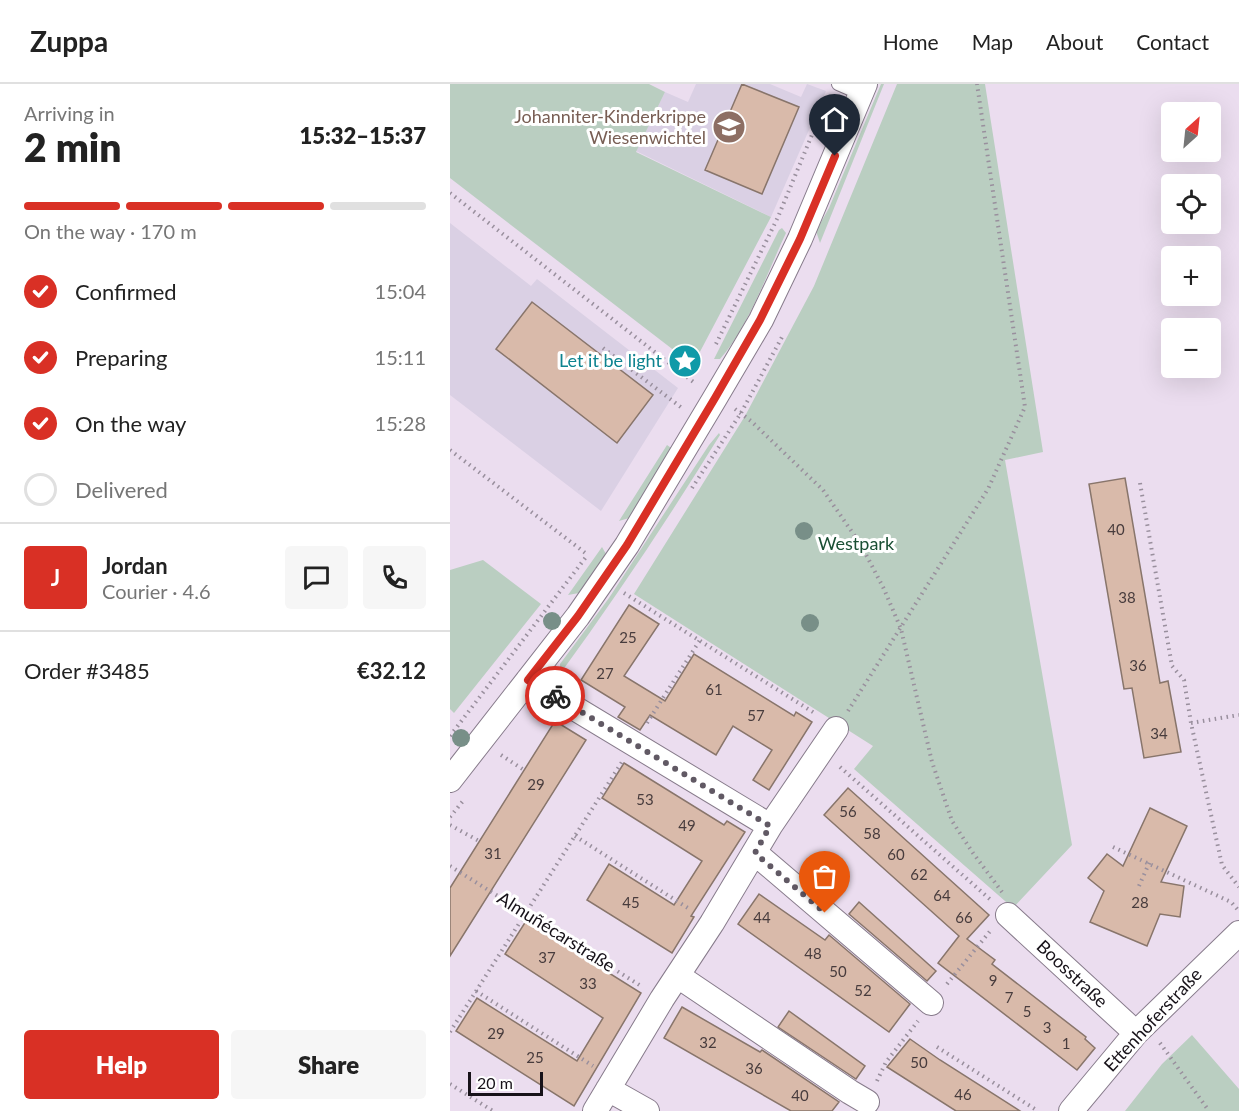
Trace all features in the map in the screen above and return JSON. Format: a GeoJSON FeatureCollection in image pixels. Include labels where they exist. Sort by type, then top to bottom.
{"type":"FeatureCollection","features":[{"type":"Feature","properties":{"kind":"street"},"geometry":{"type":"LineString","coordinates":[[450,780],[578,616],[627,545],[760,320],[800,239],[863,89]]}},
{"type":"Feature","properties":{"kind":"street"},"geometry":{"type":"LineString","coordinates":[[528,680],[770,826]]}},
{"type":"Feature","properties":{"kind":"street"},"geometry":{"type":"LineString","coordinates":[[595,1111],[770,826],[836,729]]}},
{"type":"Feature","properties":{"kind":"street"},"geometry":{"type":"LineString","coordinates":[[755,853],[931,1003]]}},
{"type":"Feature","properties":{"kind":"street","name":"Boosstraße"},"geometry":{"type":"LineString","coordinates":[[1007,914],[1141,1028]]}},
{"type":"Feature","properties":{"kind":"street","name":"Ettenhoferstraße"},"geometry":{"type":"LineString","coordinates":[[1071,1111],[1141,1028],[1239,933]]}},
{"type":"Feature","properties":{"kind":"street"},"geometry":{"type":"LineString","coordinates":[[678,976],[849,1092],[867,1101]]}},
{"type":"Feature","properties":{"kind":"street"},"geometry":{"type":"LineString","coordinates":[[611,1084],[647,1111]]}},
{"type":"Feature","properties":{"kind":"lane"},"geometry":{"type":"LineString","coordinates":[[838,84],[863,89]]}},
{"type":"Feature","properties":{"kind":"path"},"geometry":{"type":"LineString","coordinates":[[624,593],[836,729],[988,489],[1025,407],[977,84]]}},
{"type":"Feature","properties":{"kind":"path"},"geometry":{"type":"LineString","coordinates":[[711,353],[778,216],[828,95]]}},
{"type":"Feature","properties":{"kind":"path"},"geometry":{"type":"LineString","coordinates":[[450,193],[696,385]]}},
{"type":"Feature","properties":{"kind":"path"},"geometry":{"type":"LineString","coordinates":[[603,348],[682,408],[687,400]]}},
{"type":"Feature","properties":{"kind":"path"},"geometry":{"type":"LineString","coordinates":[[691,393],[701,374]]}},
{"type":"Feature","properties":{"kind":"path"},"geometry":{"type":"LineString","coordinates":[[741,413],[822,490],[861,545],[884,589],[901,629],[932,762],[952,820],[973,853],[1010,901],[1007,914],[821,751]]}},
{"type":"Feature","properties":{"kind":"path"},"geometry":{"type":"LineString","coordinates":[[450,450],[588,555]]}},
{"type":"Feature","properties":{"kind":"path"},"geometry":{"type":"LineString","coordinates":[[1140,483],[1172,666],[1184,680],[1222,865],[1239,887]]}},
{"type":"Feature","properties":{"kind":"path"},"geometry":{"type":"LineString","coordinates":[[450,736],[594,546]]}},
{"type":"Feature","properties":{"kind":"path"},"geometry":{"type":"LineString","coordinates":[[450,1032],[700,640]]}},
{"type":"Feature","properties":{"kind":"path"},"geometry":{"type":"LineString","coordinates":[[1191,723],[1239,715]]}},
{"type":"Feature","properties":{"kind":"path"},"geometry":{"type":"LineString","coordinates":[[501,755],[524,770]]}},
{"type":"Feature","properties":{"kind":"path"},"geometry":{"type":"LineString","coordinates":[[450,825],[479,841]]}},
{"type":"Feature","properties":{"kind":"path"},"geometry":{"type":"LineString","coordinates":[[575,836],[712,923]]}},
{"type":"Feature","properties":{"kind":"path"},"geometry":{"type":"LineString","coordinates":[[1113,847],[1150,861],[1231,902],[1239,910]]}},
{"type":"Feature","properties":{"kind":"path"},"geometry":{"type":"LineString","coordinates":[[1139,886],[1150,861]]}},
{"type":"Feature","properties":{"kind":"path","name":"Almuñécarstraße"},"geometry":{"type":"LineString","coordinates":[[450,866],[662,999]]}},
{"type":"Feature","properties":{"kind":"path"},"geometry":{"type":"LineString","coordinates":[[477,991],[611,1084]]}},
{"type":"Feature","properties":{"kind":"path"},"geometry":{"type":"LineString","coordinates":[[1141,1028],[1209,1111]]}},
{"type":"Feature","properties":{"kind":"path"},"geometry":{"type":"LineString","coordinates":[[937,1047],[1038,1111]]}},
{"type":"Feature","properties":{"kind":"path"},"geometry":{"type":"LineString","coordinates":[[450,1084],[493,1111]]}},
{"type":"Feature","properties":{"kind":"shaded area","name":"Johanniter-Kinderkrippe Wiesenwichtel"},"geometry":{"type":"Polygon","coordinates":[[[696,84],[770,84],[801,97],[807,84],[826,91],[771,217],[636,151],[665,92],[688,102],[696,84]]]}},
{"type":"Feature","properties":{"kind":"shaded area"},"geometry":{"type":"Polygon","coordinates":[[[450,223],[531,286],[537,279],[678,388],[601,511],[450,395],[450,223]]]}},
{"type":"Feature","properties":{"kind":"green space"},"geometry":{"type":"Polygon","coordinates":[[[450,84],[649,84],[665,92],[636,152],[771,217],[693,365],[450,178],[450,84]]]}},
{"type":"Feature","properties":{"kind":"green space"},"geometry":{"type":"Polygon","coordinates":[[[881,84],[884,84],[820,243],[816,231],[829,208],[881,84]]]}},
{"type":"Feature","properties":{"kind":"green space","name":"Westpark"},"geometry":{"type":"Polygon","coordinates":[[[897,84],[985,84],[1043,452],[1005,460],[1072,845],[1013,908],[854,769],[873,746],[634,594],[745,416],[814,286],[897,84]]]}},
{"type":"Feature","properties":{"kind":"green space"},"geometry":{"type":"Polygon","coordinates":[[[782,228],[786,233],[740,332],[720,359],[714,359],[779,230],[782,228]]]}},
{"type":"Feature","properties":{"kind":"green space"},"geometry":{"type":"Polygon","coordinates":[[[719,433],[720,435],[662,526],[560,674],[560,664],[609,598],[719,433]]]}},
{"type":"Feature","properties":{"kind":"green space"},"geometry":{"type":"Polygon","coordinates":[[[667,445],[674,450],[629,518],[619,521],[667,445]]]}},
{"type":"Feature","properties":{"kind":"green space"},"geometry":{"type":"Polygon","coordinates":[[[602,547],[606,554],[579,593],[568,595],[602,547]]]}},
{"type":"Feature","properties":{"kind":"green space"},"geometry":{"type":"Polygon","coordinates":[[[483,560],[541,604],[454,713],[450,709],[450,570],[483,560]]]}},
{"type":"Feature","properties":{"kind":"green space"},"geometry":{"type":"Polygon","coordinates":[[[1192,1035],[1239,1089],[1239,1111],[1125,1111],[1162,1064],[1192,1035]]]}},
{"type":"Feature","properties":{"kind":"building"},"geometry":{"type":"Polygon","coordinates":[[[742,84],[799,107],[762,194],[705,170],[742,84]]]}},
{"type":"Feature","properties":{"kind":"building"},"geometry":{"type":"Polygon","coordinates":[[[532,302],[653,395],[617,443],[496,349],[532,302]]]}},
{"type":"Feature","properties":{"kind":"building"},"geometry":{"type":"Polygon","coordinates":[[[1125,478],[1160,683],[1168,681],[1181,752],[1144,758],[1132,688],[1124,689],[1089,484],[1125,478]]]}},
{"type":"Feature","properties":{"kind":"building"},"geometry":{"type":"Polygon","coordinates":[[[629,605],[659,624],[624,676],[665,701],[694,654],[794,716],[796,712],[812,722],[769,790],[753,780],[772,750],[733,726],[716,755],[650,715],[640,730],[618,717],[625,707],[581,680],[629,605]]]}},
{"type":"Feature","properties":{"kind":"building"},"geometry":{"type":"Polygon","coordinates":[[[555,721],[586,740],[450,956],[450,888],[555,721]]]}},
{"type":"Feature","properties":{"kind":"building"},"geometry":{"type":"Polygon","coordinates":[[[624,763],[724,825],[727,821],[745,832],[691,916],[694,917],[672,953],[587,900],[609,864],[674,905],[702,861],[602,798],[624,763]]]}},
{"type":"Feature","properties":{"kind":"building"},"geometry":{"type":"Polygon","coordinates":[[[848,788],[989,915],[967,939],[995,960],[992,964],[1086,1037],[1085,1039],[1095,1048],[1077,1070],[938,963],[959,936],[824,815],[848,788]]]}},
{"type":"Feature","properties":{"kind":"building"},"geometry":{"type":"Polygon","coordinates":[[[1150,808],[1187,826],[1161,882],[1184,886],[1180,917],[1160,914],[1147,946],[1090,922],[1104,891],[1088,878],[1107,854],[1123,866],[1150,808]]]}},
{"type":"Feature","properties":{"kind":"building"},"geometry":{"type":"Polygon","coordinates":[[[759,894],[825,940],[829,935],[910,1004],[889,1032],[738,924],[759,894]]]}},
{"type":"Feature","properties":{"kind":"building"},"geometry":{"type":"Polygon","coordinates":[[[859,902],[936,971],[927,981],[849,914],[859,902]]]}},
{"type":"Feature","properties":{"kind":"building"},"geometry":{"type":"Polygon","coordinates":[[[526,921],[641,993],[574,1106],[456,1031],[477,998],[577,1061],[603,1018],[505,954],[526,921]]]}},
{"type":"Feature","properties":{"kind":"building"},"geometry":{"type":"Polygon","coordinates":[[[682,1007],[760,1052],[762,1050],[839,1102],[832,1111],[791,1111],[664,1038],[682,1007]]]}},
{"type":"Feature","properties":{"kind":"building"},"geometry":{"type":"Polygon","coordinates":[[[789,1011],[865,1066],[856,1079],[778,1027],[789,1011]]]}},
{"type":"Feature","properties":{"kind":"building"},"geometry":{"type":"Polygon","coordinates":[[[910,1039],[1020,1111],[956,1111],[887,1067],[910,1039]]]}},
{"type":"Feature","properties":{"kind":"way so far"},"geometry":{"type":"LineString","coordinates":[[555,696],[770,826],[755,853],[825,913]]}},
{"type":"Feature","properties":{"kind":"place","name":"Johanniter-Kinderkrippe Wiesenwichtel"},"geometry":{"type":"Point","coordinates":[729,127]}},
{"type":"Feature","properties":{"kind":"place","name":"Let it be light"},"geometry":{"type":"Point","coordinates":[685,361]}},
{"type":"Feature","properties":{"kind":"route"},"geometry":{"type":"LineString","coordinates":[[555,696],[528,680],[578,616],[627,545],[715,398],[760,320],[800,239],[835,156]]}}]}
